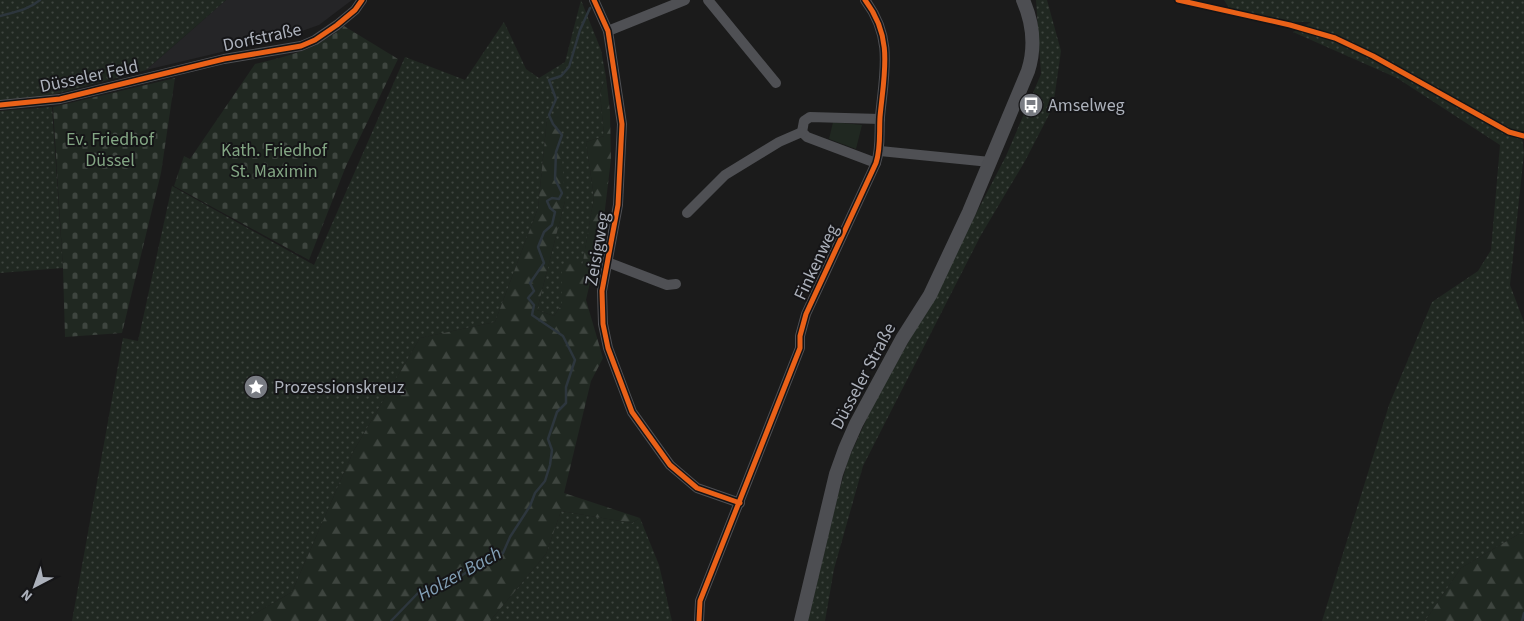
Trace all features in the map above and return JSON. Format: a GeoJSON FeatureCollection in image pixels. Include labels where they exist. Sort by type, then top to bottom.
{"type":"FeatureCollection","features":[{"type":"Feature","properties":{"kind":"main road","name":"Düsseler Straße"},"geometry":{"type":"LineString","coordinates":[[801,621],[836,474],[856,424],[893,356],[930,295],[969,212],[1018,96],[1031,60],[1032,26],[1023,0]]}},
{"type":"Feature","properties":{"kind":"street","name":"Dorfstraße"},"geometry":{"type":"LineString","coordinates":[[183,69],[224,58],[301,46],[315,40],[338,25],[355,10],[362,0]]}},
{"type":"Feature","properties":{"kind":"street"},"geometry":{"type":"LineString","coordinates":[[594,0],[608,31],[678,1]]}},
{"type":"Feature","properties":{"kind":"street"},"geometry":{"type":"LineString","coordinates":[[708,0],[776,83]]}},
{"type":"Feature","properties":{"kind":"street","name":"Finkenweg"},"geometry":{"type":"LineString","coordinates":[[699,621],[700,601],[800,348],[800,336],[806,314],[880,151],[880,119],[885,68],[884,41],[877,18],[865,0]]}},
{"type":"Feature","properties":{"kind":"street","name":"Zeisigweg"},"geometry":{"type":"LineString","coordinates":[[608,31],[622,124],[618,205],[602,291],[603,324],[608,348],[632,412],[670,465],[697,488],[740,503]]}},
{"type":"Feature","properties":{"kind":"street","name":"Düsseler Feld"},"geometry":{"type":"LineString","coordinates":[[0,105],[60,99],[86,94],[183,69]]}},
{"type":"Feature","properties":{"kind":"street"},"geometry":{"type":"LineString","coordinates":[[802,132],[804,121],[810,117],[880,119]]}},
{"type":"Feature","properties":{"kind":"street"},"geometry":{"type":"LineString","coordinates":[[802,132],[807,137],[876,163]]}},
{"type":"Feature","properties":{"kind":"street"},"geometry":{"type":"LineString","coordinates":[[687,212],[725,175],[779,142],[802,132]]}},
{"type":"Feature","properties":{"kind":"street"},"geometry":{"type":"LineString","coordinates":[[880,151],[990,162]]}},
{"type":"Feature","properties":{"kind":"street","name":"Zeisigweg"},"geometry":{"type":"LineString","coordinates":[[607,262],[667,285],[676,284]]}},
{"type":"Feature","properties":{"kind":"shaded area"},"geometry":{"type":"Polygon","coordinates":[[[226,0],[352,0],[319,25],[288,36],[146,70],[226,0]]]}},
{"type":"Feature","properties":{"kind":"green space"},"geometry":{"type":"Polygon","coordinates":[[[0,0],[226,0],[146,70],[44,97],[0,102],[0,0]]]}},
{"type":"Feature","properties":{"kind":"green space"},"geometry":{"type":"Polygon","coordinates":[[[581,0],[601,50],[606,77],[600,92],[604,136],[586,142],[594,197],[582,268],[562,269],[562,304],[554,316],[537,310],[565,201],[547,118],[538,208],[495,322],[420,338],[353,452],[292,592],[251,616],[249,621],[72,621],[123,338],[138,341],[172,186],[314,265],[405,57],[465,80],[504,22],[526,69],[539,78],[565,62],[581,0]]]}},
{"type":"Feature","properties":{"kind":"green space"},"geometry":{"type":"Polygon","coordinates":[[[1036,0],[1047,0],[1061,51],[1053,107],[1025,161],[981,235],[863,466],[834,569],[825,621],[808,621],[848,460],[874,403],[918,325],[1006,156],[1041,74],[1036,0]]]}},
{"type":"Feature","properties":{"kind":"green space"},"geometry":{"type":"Polygon","coordinates":[[[1224,0],[1524,0],[1524,131],[1521,131],[1524,153],[1510,285],[1524,322],[1524,531],[1461,568],[1425,621],[1322,621],[1389,405],[1432,302],[1478,271],[1491,250],[1500,145],[1397,78],[1293,32],[1311,22],[1290,22],[1229,8],[1224,0]]]}},
{"type":"Feature","properties":{"kind":"green space","name":"Kath. Friedhof St. Maximin"},"geometry":{"type":"Polygon","coordinates":[[[344,26],[398,59],[346,166],[309,260],[174,186],[184,156],[190,159],[255,64],[302,51],[323,41],[344,26]]]}},
{"type":"Feature","properties":{"kind":"green space"},"geometry":{"type":"Polygon","coordinates":[[[606,77],[610,112],[611,159],[603,226],[586,300],[603,358],[591,381],[564,493],[640,518],[632,523],[561,511],[546,554],[490,621],[249,621],[251,616],[292,592],[353,452],[420,338],[495,322],[538,208],[547,118],[559,113],[565,201],[537,310],[554,316],[562,304],[562,269],[574,256],[582,267],[594,197],[586,142],[604,136],[600,92],[606,77]]]}},
{"type":"Feature","properties":{"kind":"green space","name":"Ev. Friedhof Düssel"},"geometry":{"type":"Polygon","coordinates":[[[175,78],[161,173],[122,333],[65,337],[63,268],[53,107],[175,78]]]}},
{"type":"Feature","properties":{"kind":"green space"},"geometry":{"type":"Polygon","coordinates":[[[52,107],[63,268],[0,273],[0,111],[52,107]]]}},
{"type":"Feature","properties":{"kind":"green space"},"geometry":{"type":"Polygon","coordinates":[[[833,122],[862,125],[856,149],[829,139],[833,122]]]}},
{"type":"Feature","properties":{"kind":"green space"},"geometry":{"type":"Polygon","coordinates":[[[561,511],[632,523],[640,518],[659,565],[672,621],[490,621],[546,554],[561,511]]]}},
{"type":"Feature","properties":{"kind":"green space"},"geometry":{"type":"Polygon","coordinates":[[[1524,531],[1524,621],[1425,621],[1461,568],[1524,531]]]}},
{"type":"Feature","properties":{"kind":"waterway"},"geometry":{"type":"LineString","coordinates":[[0,16],[16,12],[40,0]]}},
{"type":"Feature","properties":{"kind":"waterway","name":"Holzer Bach"},"geometry":{"type":"LineString","coordinates":[[391,621],[419,592],[448,576],[461,576],[477,565],[503,553],[510,537],[530,506],[535,493],[545,481],[552,450],[548,439],[557,412],[566,403],[566,387],[575,360],[563,336],[532,315],[534,305],[528,298],[534,291],[530,283],[544,263],[538,247],[544,232],[552,225],[555,212],[550,208],[547,201],[552,198],[559,199],[562,193],[555,179],[556,152],[562,135],[553,124],[549,115],[556,99],[549,80],[561,76],[569,67],[580,30],[590,8]]}},
{"type":"Feature","properties":{"kind":"waterway"},"geometry":{"type":"LineString","coordinates":[[1522,621],[1524,613]]}},
{"type":"Feature","properties":{"kind":"cycle path"},"geometry":{"type":"LineString","coordinates":[[0,105],[60,99],[224,59],[301,46],[315,40],[337,25],[355,10],[362,0]]}},
{"type":"Feature","properties":{"kind":"cycle path"},"geometry":{"type":"LineString","coordinates":[[594,0],[608,31],[622,124],[618,205],[602,291],[603,324],[608,348],[632,412],[670,465],[697,488],[740,503]]}},
{"type":"Feature","properties":{"kind":"cycle path"},"geometry":{"type":"LineString","coordinates":[[699,621],[700,601],[800,348],[800,336],[806,314],[878,157],[885,71],[884,42],[874,14],[865,0]]}},
{"type":"Feature","properties":{"kind":"cycle path"},"geometry":{"type":"LineString","coordinates":[[1178,0],[1290,25],[1335,38],[1373,56],[1509,132],[1524,136]]}},
{"type":"Feature","properties":{"kind":"place","name":"Amselweg"},"geometry":{"type":"Point","coordinates":[1031,105]}},
{"type":"Feature","properties":{"kind":"place","name":"Prozessionskreuz"},"geometry":{"type":"Point","coordinates":[256,387]}}]}
